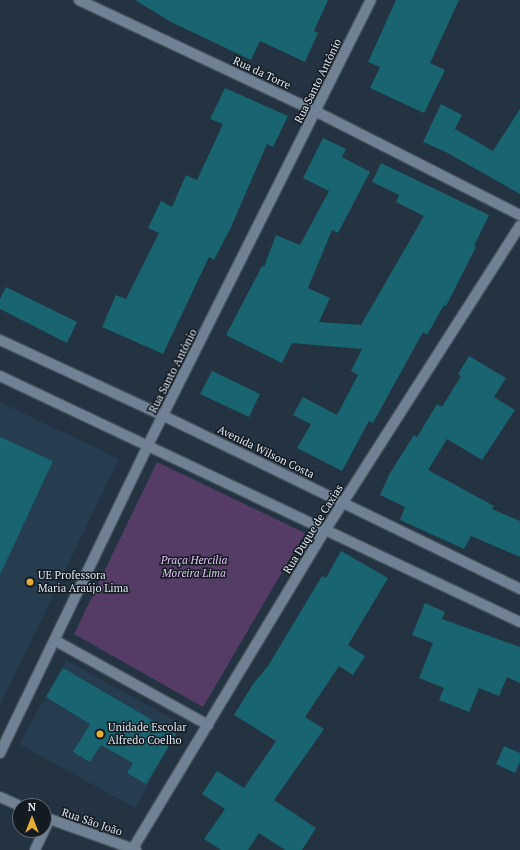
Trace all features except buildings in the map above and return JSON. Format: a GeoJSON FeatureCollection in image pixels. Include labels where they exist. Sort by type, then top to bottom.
{"type":"FeatureCollection","features":[{"type":"Feature","properties":{"kind":"street","name":"Rua da Torre"},"geometry":{"type":"LineString","coordinates":[[78,0],[316,112],[520,215]]}},
{"type":"Feature","properties":{"kind":"street","name":"Rua Santo Antônio"},"geometry":{"type":"LineString","coordinates":[[0,753],[56,641],[147,447],[164,416],[371,0]]}},
{"type":"Feature","properties":{"kind":"street","name":"Rua Duque de Caxias"},"geometry":{"type":"LineString","coordinates":[[133,850],[326,529],[520,226]]}},
{"type":"Feature","properties":{"kind":"street","name":"Avenida Wilson Costa"},"geometry":{"type":"LineString","coordinates":[[0,340],[164,416],[520,589]]}},
{"type":"Feature","properties":{"kind":"street"},"geometry":{"type":"LineString","coordinates":[[0,376],[147,447],[326,529],[520,622]]}},
{"type":"Feature","properties":{"kind":"street"},"geometry":{"type":"LineString","coordinates":[[56,641],[208,725]]}},
{"type":"Feature","properties":{"kind":"street"},"geometry":{"type":"LineString","coordinates":[[0,796],[12,802]]}},
{"type":"Feature","properties":{"kind":"street","name":"Rua São João"},"geometry":{"type":"LineString","coordinates":[[52,820],[133,850]]}},
{"type":"Feature","properties":{"kind":"street"},"geometry":{"type":"LineString","coordinates":[[35,850],[40,838]]}},
{"type":"Feature","properties":{"kind":"shaded area","name":"UE Professora Maria Araújo Lima"},"geometry":{"type":"Polygon","coordinates":[[[0,402],[119,459],[0,705],[0,402]]]}},
{"type":"Feature","properties":{"kind":"shaded area","name":"Unidade Escolar Alfredo Coelho"},"geometry":{"type":"Polygon","coordinates":[[[66,660],[182,724],[135,808],[19,744],[66,660]]]}},
{"type":"Feature","properties":{"kind":"green space","name":"Praça Hercilia Moreira Lima"},"geometry":{"type":"Polygon","coordinates":[[[157,462],[305,533],[203,707],[74,634],[157,462]]]}},
{"type":"Feature","properties":{"kind":"place","name":"UE Professora Maria Araújo Lima"},"geometry":{"type":"Point","coordinates":[30,582]}},
{"type":"Feature","properties":{"kind":"place","name":"Unidade Escolar Alfredo Coelho"},"geometry":{"type":"Point","coordinates":[100,734]}}]}
